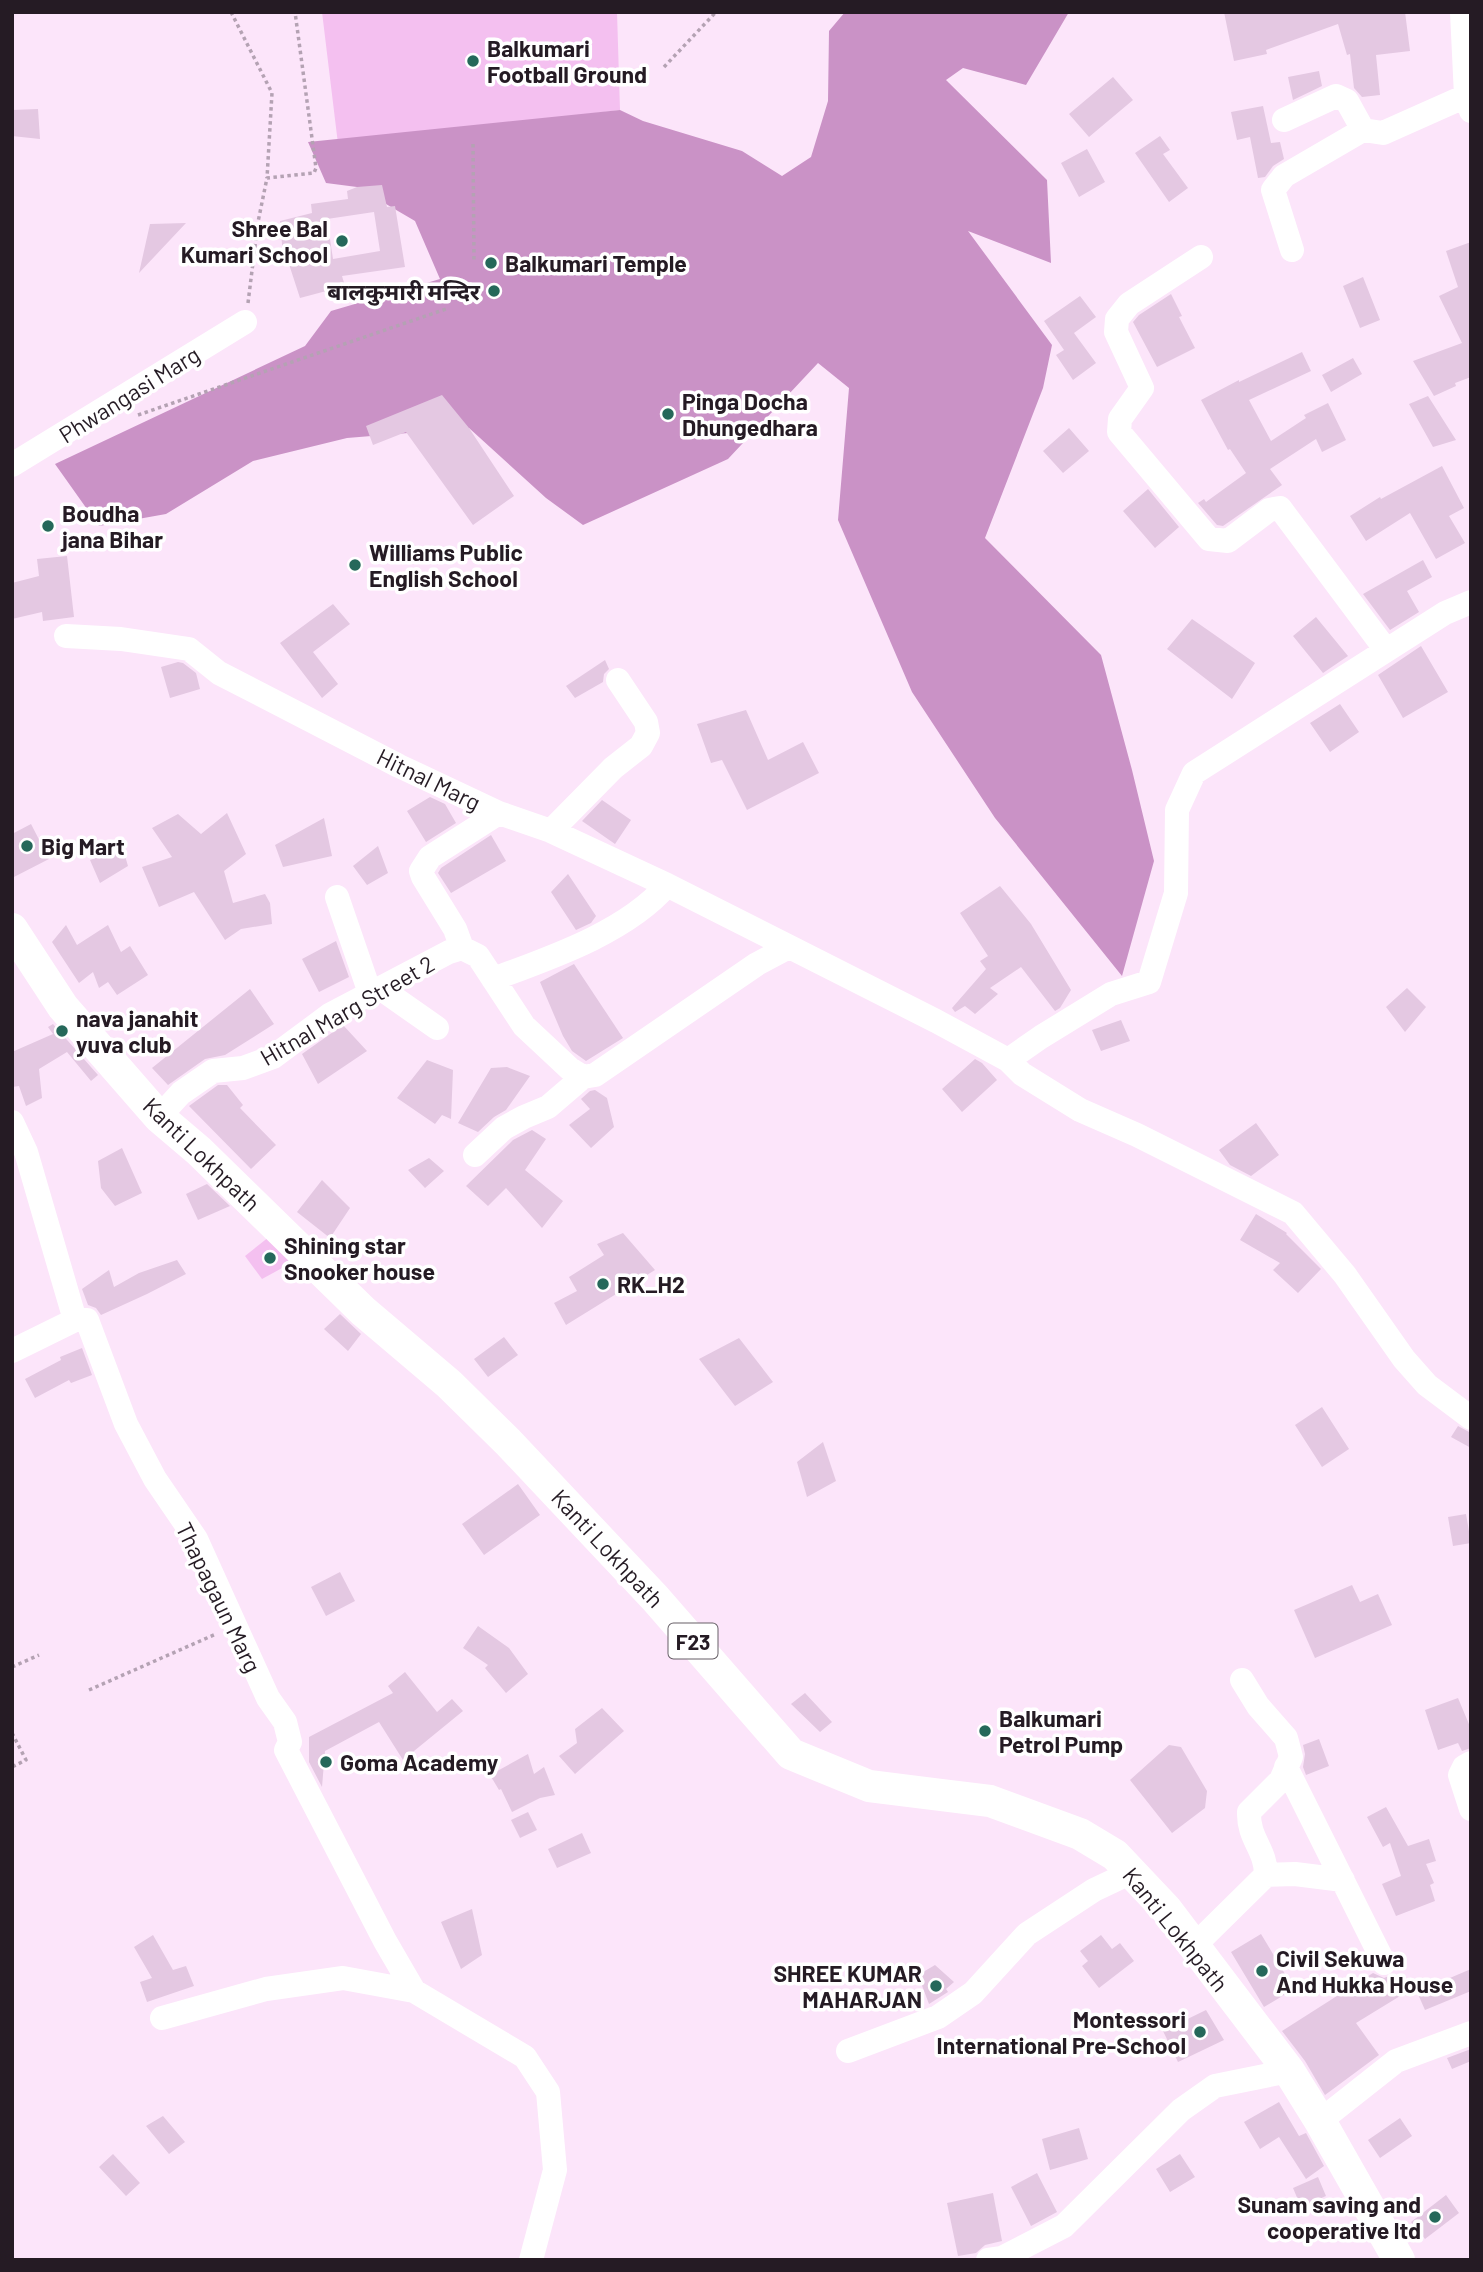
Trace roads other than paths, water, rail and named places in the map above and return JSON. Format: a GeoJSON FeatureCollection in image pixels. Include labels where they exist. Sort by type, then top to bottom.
{"type":"FeatureCollection","features":[{"type":"Feature","properties":{"kind":"main road","name":"Kanti Lokhpath"},"geometry":{"type":"LineString","coordinates":[[16,942],[63,1007],[159,1116],[199,1151],[363,1311],[449,1384],[508,1442],[656,1598],[791,1754],[869,1786],[990,1801],[1080,1834],[1115,1855],[1132,1871],[1194,1946],[1289,2071],[1320,2120],[1399,2260]]}},
{"type":"Feature","properties":{"kind":"street"},"geometry":{"type":"LineString","coordinates":[[1292,250],[1273,190],[1284,176],[1363,130],[1383,133],[1468,104],[1462,12]]}},
{"type":"Feature","properties":{"kind":"street"},"geometry":{"type":"LineString","coordinates":[[1284,120],[1336,96],[1347,101],[1363,130]]}},
{"type":"Feature","properties":{"kind":"street"},"geometry":{"type":"LineString","coordinates":[[1201,257],[1129,304],[1116,318],[1116,331],[1142,388],[1120,419],[1119,432],[1209,539],[1228,541],[1269,510],[1280,508],[1386,650]]}},
{"type":"Feature","properties":{"kind":"street","name":"Phwangasi Marg"},"geometry":{"type":"LineString","coordinates":[[12,465],[246,322]]}},
{"type":"Feature","properties":{"kind":"street"},"geometry":{"type":"LineString","coordinates":[[1008,1060],[1111,994],[1149,982],[1176,892],[1177,810],[1194,773],[1445,613],[1471,602]]}},
{"type":"Feature","properties":{"kind":"street","name":"Hitnal Marg"},"geometry":{"type":"LineString","coordinates":[[66,636],[121,639],[189,649],[219,673],[399,766],[499,813],[551,831],[667,885],[1008,1060],[1022,1074],[1080,1110],[1137,1135],[1293,1213],[1346,1275],[1404,1359],[1427,1385],[1471,1418]]}},
{"type":"Feature","properties":{"kind":"street"},"geometry":{"type":"LineString","coordinates":[[551,831],[613,768],[641,746],[648,733],[646,722],[618,680]]}},
{"type":"Feature","properties":{"kind":"street"},"geometry":{"type":"LineString","coordinates":[[461,948],[455,929],[421,871],[430,857],[499,813]]}},
{"type":"Feature","properties":{"kind":"street"},"geometry":{"type":"LineString","coordinates":[[493,979],[598,936],[655,899],[667,885]]}},
{"type":"Feature","properties":{"kind":"street"},"geometry":{"type":"LineString","coordinates":[[337,897],[375,991],[437,1028]]}},
{"type":"Feature","properties":{"kind":"street"},"geometry":{"type":"LineString","coordinates":[[475,1155],[505,1128],[548,1107],[583,1077],[595,1075],[757,964],[789,947]]}},
{"type":"Feature","properties":{"kind":"street","name":"Hitnal Marg Street 2"},"geometry":{"type":"LineString","coordinates":[[159,1116],[181,1093],[214,1071],[243,1068],[273,1057],[331,1014],[461,948],[478,956],[524,1026],[570,1069],[583,1077]]}},
{"type":"Feature","properties":{"kind":"street","name":"Thapagaun Marg"},"geometry":{"type":"LineString","coordinates":[[12,1122],[26,1152],[75,1320],[87,1320],[126,1424],[155,1479],[197,1539],[268,1699],[285,1722],[290,1742],[286,1750],[385,1941],[414,1991]]}},
{"type":"Feature","properties":{"kind":"street"},"geometry":{"type":"LineString","coordinates":[[12,1351],[75,1320]]}},
{"type":"Feature","properties":{"kind":"street"},"geometry":{"type":"LineString","coordinates":[[1242,1680],[1258,1706],[1286,1738],[1291,1757],[1281,1780],[1249,1812],[1248,1827],[1266,1860],[1266,1875]]}},
{"type":"Feature","properties":{"kind":"street"},"geometry":{"type":"LineString","coordinates":[[1471,1763],[1464,1767],[1460,1774],[1471,1809]]}},
{"type":"Feature","properties":{"kind":"street"},"geometry":{"type":"LineString","coordinates":[[1286,1767],[1384,1963]]}},
{"type":"Feature","properties":{"kind":"street"},"geometry":{"type":"LineString","coordinates":[[848,2051],[938,2017],[972,1993],[1027,1934],[1094,1890],[1132,1871]]}},
{"type":"Feature","properties":{"kind":"street"},"geometry":{"type":"LineString","coordinates":[[1194,1946],[1266,1875],[1295,1874],[1343,1880]]}},
{"type":"Feature","properties":{"kind":"street"},"geometry":{"type":"LineString","coordinates":[[162,2018],[266,1989],[343,1978],[414,1991],[525,2057],[548,2092],[555,2170],[531,2260]]}},
{"type":"Feature","properties":{"kind":"street"},"geometry":{"type":"LineString","coordinates":[[1320,2120],[1396,2061],[1471,2033]]}},
{"type":"Feature","properties":{"kind":"street"},"geometry":{"type":"LineString","coordinates":[[988,2260],[1002,2258],[1064,2226],[1172,2118],[1215,2087],[1289,2071]]}},
{"type":"Feature","properties":{"kind":"place","name":"Balkumari Football Ground"},"geometry":{"type":"Point","coordinates":[473,61]}},
{"type":"Feature","properties":{"kind":"place","name":"Shree Bal Kumari School"},"geometry":{"type":"Point","coordinates":[342,241]}},
{"type":"Feature","properties":{"kind":"place","name":"Balkumari Temple"},"geometry":{"type":"Point","coordinates":[491,263]}},
{"type":"Feature","properties":{"kind":"place","name":"बालकुमारी मन्दिर"},"geometry":{"type":"Point","coordinates":[494,291]}},
{"type":"Feature","properties":{"kind":"place","name":"Pinga Docha Dhungedhara"},"geometry":{"type":"Point","coordinates":[668,414]}},
{"type":"Feature","properties":{"kind":"place","name":"Boudha jana Bihar"},"geometry":{"type":"Point","coordinates":[48,526]}},
{"type":"Feature","properties":{"kind":"place","name":"Williams Public English School"},"geometry":{"type":"Point","coordinates":[355,565]}},
{"type":"Feature","properties":{"kind":"place","name":"Big Mart"},"geometry":{"type":"Point","coordinates":[27,846]}},
{"type":"Feature","properties":{"kind":"place","name":"nava janahit yuva club"},"geometry":{"type":"Point","coordinates":[62,1031]}},
{"type":"Feature","properties":{"kind":"place","name":"Shining star Snooker house"},"geometry":{"type":"Point","coordinates":[270,1258]}},
{"type":"Feature","properties":{"kind":"place","name":"RK_H2"},"geometry":{"type":"Point","coordinates":[603,1284]}},
{"type":"Feature","properties":{"kind":"place","name":"Balkumari Petrol Pump"},"geometry":{"type":"Point","coordinates":[985,1731]}},
{"type":"Feature","properties":{"kind":"place","name":"Goma Academy"},"geometry":{"type":"Point","coordinates":[326,1762]}},
{"type":"Feature","properties":{"kind":"place","name":"Civil Sekuwa And Hukka House"},"geometry":{"type":"Point","coordinates":[1262,1971]}},
{"type":"Feature","properties":{"kind":"place","name":"SHREE KUMAR MAHARJAN"},"geometry":{"type":"Point","coordinates":[936,1986]}},
{"type":"Feature","properties":{"kind":"place","name":"Montessori International Pre-School"},"geometry":{"type":"Point","coordinates":[1200,2032]}},
{"type":"Feature","properties":{"kind":"place","name":"Sunam saving and cooperative ltd"},"geometry":{"type":"Point","coordinates":[1435,2217]}}]}
